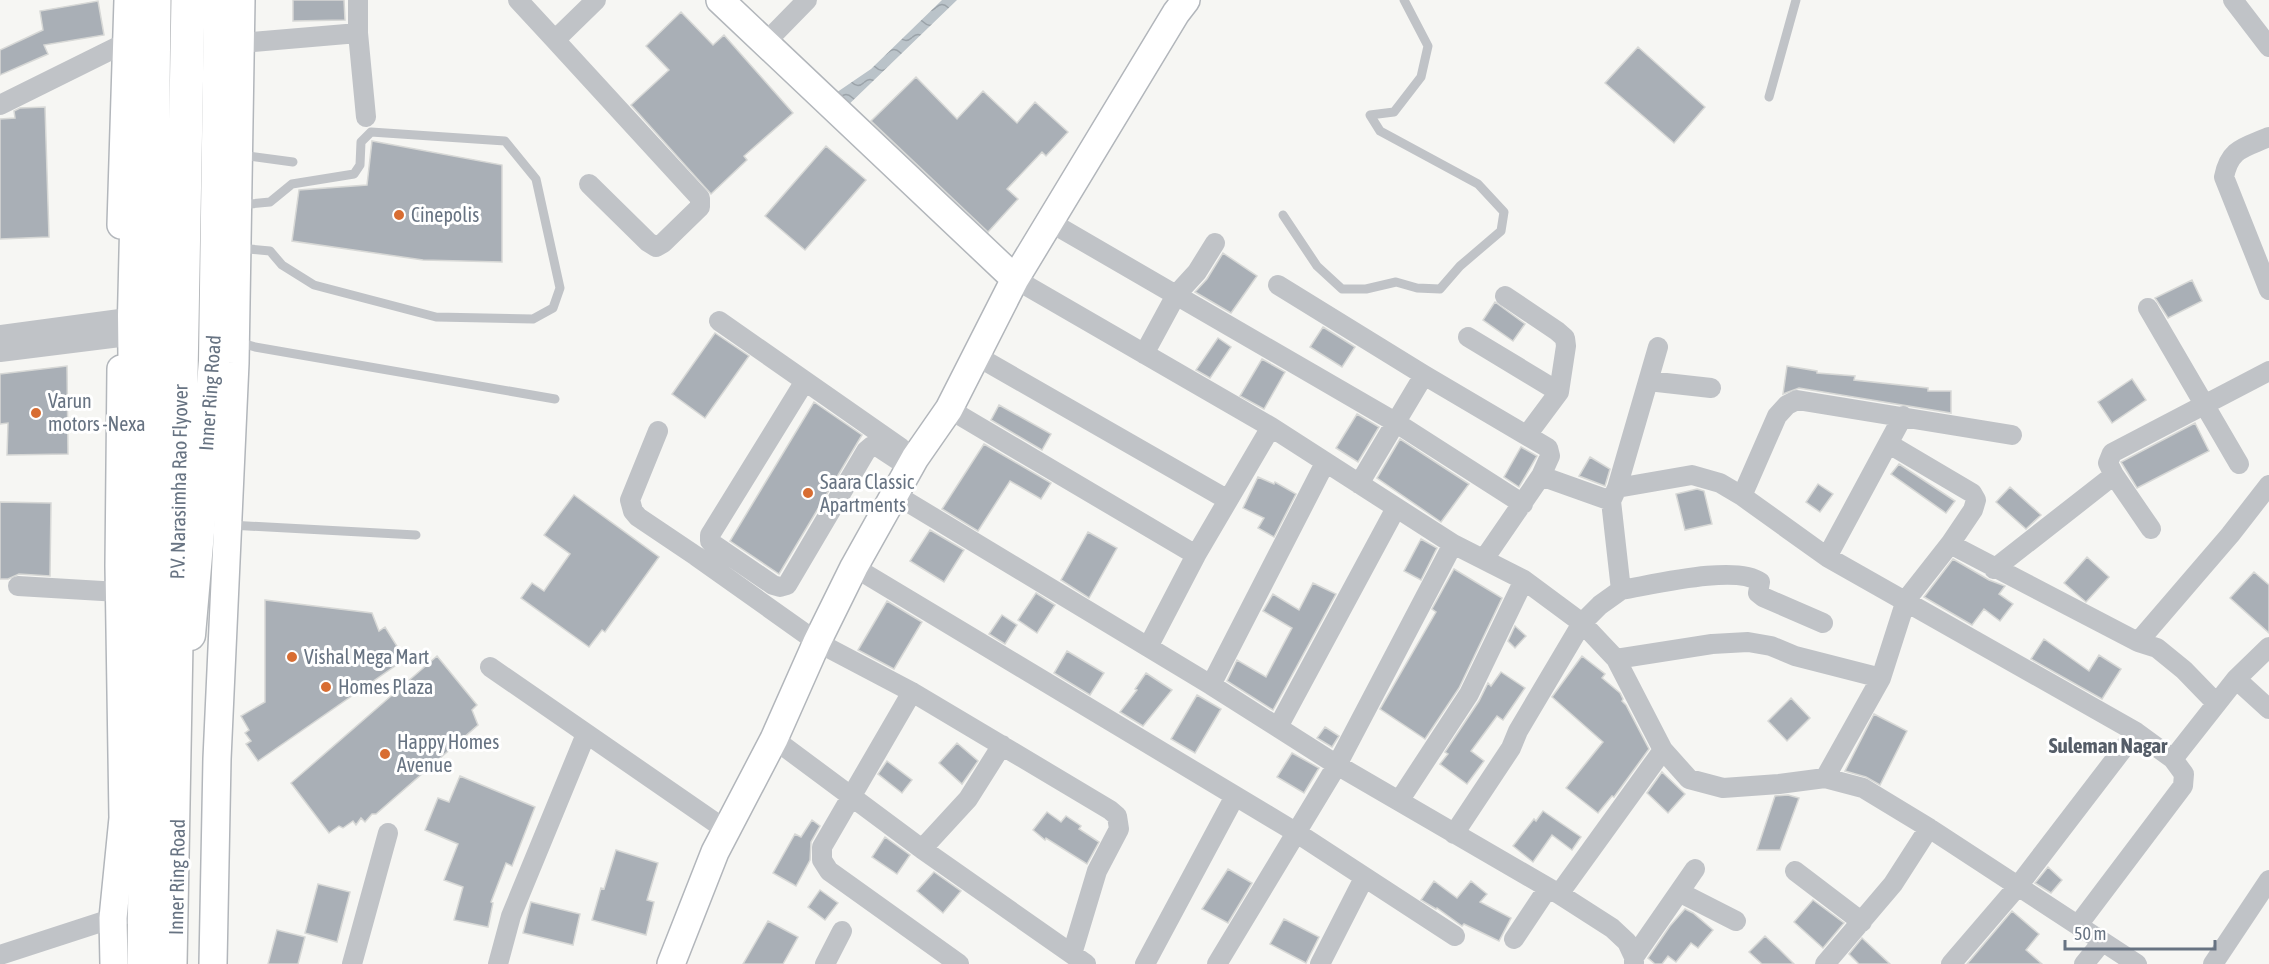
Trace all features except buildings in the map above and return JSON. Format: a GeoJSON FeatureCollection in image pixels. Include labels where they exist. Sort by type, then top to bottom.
{"type":"FeatureCollection","features":[{"type":"Feature","properties":{"kind":"highway","name":"P.V. Narasimha Rao Flyover"},"geometry":{"type":"LineString","coordinates":[[144,964],[154,0]]}},
{"type":"Feature","properties":{"kind":"highway","name":"P.V. Narasimha Rao Flyover"},"geometry":{"type":"LineString","coordinates":[[170,964],[188,0]]}},
{"type":"Feature","properties":{"kind":"main road","name":"Inner Ring Road"},"geometry":{"type":"LineString","coordinates":[[138,0],[127,259],[141,690],[123,915],[138,964]]}},
{"type":"Feature","properties":{"kind":"main road","name":"Inner Ring Road"},"geometry":{"type":"LineString","coordinates":[[175,964],[179,757],[225,341],[229,44],[219,0]]}},
{"type":"Feature","properties":{"kind":"street","name":"Inner Ring Road"},"geometry":{"type":"LineString","coordinates":[[114,964],[123,915],[119,592],[120,328],[127,259],[128,0]]}},
{"type":"Feature","properties":{"kind":"street"},"geometry":{"type":"LineString","coordinates":[[241,0],[229,44],[358,33]]}},
{"type":"Feature","properties":{"kind":"street"},"geometry":{"type":"LineString","coordinates":[[358,0],[358,33],[366,117]]}},
{"type":"Feature","properties":{"kind":"street"},"geometry":{"type":"LineString","coordinates":[[518,0],[700,198],[700,207],[656,247],[648,242],[589,184]]}},
{"type":"Feature","properties":{"kind":"street"},"geometry":{"type":"LineString","coordinates":[[555,40],[596,0]]}},
{"type":"Feature","properties":{"kind":"street"},"geometry":{"type":"LineString","coordinates":[[720,0],[1015,279],[1271,427],[1453,544],[1524,580],[1582,623],[1616,659],[1663,750],[1689,779],[1723,788],[1825,778],[1863,788],[1929,828],[2137,964]]}},
{"type":"Feature","properties":{"kind":"street"},"geometry":{"type":"LineString","coordinates":[[765,43],[807,0]]}},
{"type":"Feature","properties":{"kind":"street"},"geometry":{"type":"LineString","coordinates":[[678,960],[715,852],[774,740],[817,642],[854,567],[913,463],[949,409],[1015,279],[1186,0]]}},
{"type":"Feature","properties":{"kind":"street"},"geometry":{"type":"LineString","coordinates":[[2233,0],[2269,47]]}},
{"type":"Feature","properties":{"kind":"street"},"geometry":{"type":"LineString","coordinates":[[0,105],[127,42]]}},
{"type":"Feature","properties":{"kind":"street"},"geometry":{"type":"LineString","coordinates":[[2269,137],[2237,151],[2227,162],[2224,177],[2269,290]]}},
{"type":"Feature","properties":{"kind":"street"},"geometry":{"type":"LineString","coordinates":[[213,964],[217,759],[227,525],[225,341],[237,248],[237,206],[228,154]]}},
{"type":"Feature","properties":{"kind":"street"},"geometry":{"type":"LineString","coordinates":[[1050,222],[1395,422],[1523,504]]}},
{"type":"Feature","properties":{"kind":"street"},"geometry":{"type":"LineString","coordinates":[[1144,354],[1176,295],[1197,272],[1215,243]]}},
{"type":"Feature","properties":{"kind":"street"},"geometry":{"type":"LineString","coordinates":[[1278,285],[1551,451],[1541,476],[1484,559]]}},
{"type":"Feature","properties":{"kind":"street"},"geometry":{"type":"LineString","coordinates":[[1505,296],[1565,338],[1566,346],[1559,392],[1527,435]]}},
{"type":"Feature","properties":{"kind":"street"},"geometry":{"type":"LineString","coordinates":[[2148,308],[2239,464]]}},
{"type":"Feature","properties":{"kind":"street"},"geometry":{"type":"LineString","coordinates":[[719,321],[805,381],[913,463]]}},
{"type":"Feature","properties":{"kind":"street"},"geometry":{"type":"LineString","coordinates":[[0,335],[120,328]]}},
{"type":"Feature","properties":{"kind":"street"},"geometry":{"type":"LineString","coordinates":[[0,352],[120,328]]}},
{"type":"Feature","properties":{"kind":"street"},"geometry":{"type":"LineString","coordinates":[[1468,338],[1559,392]]}},
{"type":"Feature","properties":{"kind":"street"},"geometry":{"type":"LineString","coordinates":[[1622,590],[1614,494],[1658,347]]}},
{"type":"Feature","properties":{"kind":"street"},"geometry":{"type":"LineString","coordinates":[[975,355],[1228,500]]}},
{"type":"Feature","properties":{"kind":"street"},"geometry":{"type":"LineString","coordinates":[[2151,529],[2108,464],[2112,453],[2269,371]]}},
{"type":"Feature","properties":{"kind":"street"},"geometry":{"type":"LineString","coordinates":[[1359,484],[1424,375]]}},
{"type":"Feature","properties":{"kind":"street"},"geometry":{"type":"LineString","coordinates":[[805,381],[710,535],[710,541],[713,544],[773,585],[780,587],[787,585],[866,451],[872,446],[878,447],[913,463]]}},
{"type":"Feature","properties":{"kind":"street"},"geometry":{"type":"LineString","coordinates":[[1648,381],[1711,388]]}},
{"type":"Feature","properties":{"kind":"street"},"geometry":{"type":"LineString","coordinates":[[1742,496],[1777,416],[1787,405],[1797,400],[2012,435]]}},
{"type":"Feature","properties":{"kind":"street"},"geometry":{"type":"LineString","coordinates":[[949,409],[1196,555]]}},
{"type":"Feature","properties":{"kind":"street"},"geometry":{"type":"LineString","coordinates":[[1827,556],[1903,416]]}},
{"type":"Feature","properties":{"kind":"street"},"geometry":{"type":"LineString","coordinates":[[1148,647],[1196,555],[1271,427]]}},
{"type":"Feature","properties":{"kind":"street"},"geometry":{"type":"LineString","coordinates":[[658,431],[630,500],[633,511],[638,517],[817,642],[912,692],[1117,816],[1119,829],[1097,871],[1079,959],[922,849],[774,740]]}},
{"type":"Feature","properties":{"kind":"street"},"geometry":{"type":"LineString","coordinates":[[1825,778],[1881,678],[1906,600],[1950,544],[1973,510],[1976,500],[1972,493],[1889,444]]}},
{"type":"Feature","properties":{"kind":"street"},"geometry":{"type":"LineString","coordinates":[[1211,685],[1325,463]]}},
{"type":"Feature","properties":{"kind":"street"},"geometry":{"type":"LineString","coordinates":[[1541,476],[1614,494],[1692,475],[1720,483],[1827,556],[2136,732],[2173,759],[2184,774],[2183,786],[2078,925]]}},
{"type":"Feature","properties":{"kind":"street"},"geometry":{"type":"LineString","coordinates":[[1994,568],[2114,475]]}},
{"type":"Feature","properties":{"kind":"street"},"geometry":{"type":"LineString","coordinates":[[2138,642],[2230,535],[2269,485]]}},
{"type":"Feature","properties":{"kind":"street"},"geometry":{"type":"LineString","coordinates":[[896,495],[1211,685],[1336,765],[1553,891],[1612,928],[1627,942],[1634,961]]}},
{"type":"Feature","properties":{"kind":"street"},"geometry":{"type":"LineString","coordinates":[[1278,727],[1396,508]]}},
{"type":"Feature","properties":{"kind":"street"},"geometry":{"type":"LineString","coordinates":[[1217,964],[1336,765],[1453,544]]}},
{"type":"Feature","properties":{"kind":"street"},"geometry":{"type":"LineString","coordinates":[[1950,544],[2138,642],[2157,648],[2184,670],[2216,703]]}},
{"type":"Feature","properties":{"kind":"street"},"geometry":{"type":"LineString","coordinates":[[854,567],[1297,832],[1455,936]]}},
{"type":"Feature","properties":{"kind":"street"},"geometry":{"type":"LineString","coordinates":[[1455,834],[1511,748],[1518,731],[1582,623],[1600,605],[1622,590],[1713,575],[1754,578],[1760,582],[1758,593],[1763,597],[1823,623]]}},
{"type":"Feature","properties":{"kind":"street"},"geometry":{"type":"LineString","coordinates":[[1399,801],[1469,694],[1524,580]]}},
{"type":"Feature","properties":{"kind":"street"},"geometry":{"type":"LineString","coordinates":[[18,586],[119,592]]}},
{"type":"Feature","properties":{"kind":"street"},"geometry":{"type":"LineString","coordinates":[[1616,659],[1712,644],[1748,642],[1772,646],[1795,656],[1881,678]]}},
{"type":"Feature","properties":{"kind":"street"},"geometry":{"type":"LineString","coordinates":[[2173,759],[2236,679],[2269,647]]}},
{"type":"Feature","properties":{"kind":"street"},"geometry":{"type":"LineString","coordinates":[[490,667],[726,830]]}},
{"type":"Feature","properties":{"kind":"street"},"geometry":{"type":"LineString","coordinates":[[2236,679],[2269,710]]}},
{"type":"Feature","properties":{"kind":"street"},"geometry":{"type":"LineString","coordinates":[[912,692],[822,847],[822,860],[829,871],[959,964]]}},
{"type":"Feature","properties":{"kind":"street"},"geometry":{"type":"LineString","coordinates":[[1952,964],[2018,886],[2136,732]]}},
{"type":"Feature","properties":{"kind":"street"},"geometry":{"type":"LineString","coordinates":[[498,964],[511,916],[586,734]]}},
{"type":"Feature","properties":{"kind":"street"},"geometry":{"type":"LineString","coordinates":[[922,849],[968,799],[1002,745]]}},
{"type":"Feature","properties":{"kind":"street"},"geometry":{"type":"LineString","coordinates":[[1514,939],[1663,750]]}},
{"type":"Feature","properties":{"kind":"street"},"geometry":{"type":"LineString","coordinates":[[179,757],[217,759]]}},
{"type":"Feature","properties":{"kind":"street"},"geometry":{"type":"LineString","coordinates":[[1145,964],[1235,796]]}},
{"type":"Feature","properties":{"kind":"street"},"geometry":{"type":"LineString","coordinates":[[1825,964],[1893,884],[1929,828]]}},
{"type":"Feature","properties":{"kind":"street"},"geometry":{"type":"LineString","coordinates":[[352,964],[388,833]]}},
{"type":"Feature","properties":{"kind":"street"},"geometry":{"type":"LineString","coordinates":[[1634,961],[1695,869]]}},
{"type":"Feature","properties":{"kind":"street"},"geometry":{"type":"LineString","coordinates":[[1795,871],[1862,922]]}},
{"type":"Feature","properties":{"kind":"street"},"geometry":{"type":"LineString","coordinates":[[1320,964],[1364,878]]}},
{"type":"Feature","properties":{"kind":"street"},"geometry":{"type":"LineString","coordinates":[[2213,964],[2269,880]]}},
{"type":"Feature","properties":{"kind":"street"},"geometry":{"type":"LineString","coordinates":[[1680,892],[1736,921]]}},
{"type":"Feature","properties":{"kind":"street"},"geometry":{"type":"LineString","coordinates":[[0,955],[123,915]]}},
{"type":"Feature","properties":{"kind":"street"},"geometry":{"type":"LineString","coordinates":[[829,962],[842,931]]}},
{"type":"Feature","properties":{"kind":"street"},"geometry":{"type":"LineString","coordinates":[[2084,964],[2102,942]]}},
{"type":"Feature","properties":{"kind":"lane"},"geometry":{"type":"LineString","coordinates":[[1282,215],[1317,266],[1342,289],[1366,289],[1396,282],[1417,288],[1440,289],[1460,266],[1501,231],[1504,212],[1478,184],[1380,131],[1370,115],[1394,112],[1421,76],[1428,46],[1404,0]]}},
{"type":"Feature","properties":{"kind":"lane"},"geometry":{"type":"LineString","coordinates":[[1769,96],[1797,0]]}},
{"type":"Feature","properties":{"kind":"lane"},"geometry":{"type":"LineString","coordinates":[[237,206],[270,202],[292,184],[354,174],[360,165],[361,142],[371,132],[505,141],[536,179],[560,288],[553,309],[533,319],[436,317],[314,285],[282,266],[270,251],[237,248]]}},
{"type":"Feature","properties":{"kind":"lane"},"geometry":{"type":"LineString","coordinates":[[228,154],[293,162]]}},
{"type":"Feature","properties":{"kind":"lane"},"geometry":{"type":"LineString","coordinates":[[225,341],[555,399]]}},
{"type":"Feature","properties":{"kind":"lane"},"geometry":{"type":"LineString","coordinates":[[227,525],[416,535]]}},
{"type":"Feature","properties":{"kind":"water"},"geometry":{"type":"Polygon","coordinates":[[[942,0],[957,0],[842,111],[827,99],[871,69],[942,0]]]}},
{"type":"Feature","properties":{"kind":"place","name":"Cinepolis"},"geometry":{"type":"Point","coordinates":[399,215]}},
{"type":"Feature","properties":{"kind":"place","name":"Varun motors -Nexa"},"geometry":{"type":"Point","coordinates":[36,413]}},
{"type":"Feature","properties":{"kind":"place","name":"Saara Classic Apartments"},"geometry":{"type":"Point","coordinates":[808,493]}},
{"type":"Feature","properties":{"kind":"place","name":"Vishal Mega Mart"},"geometry":{"type":"Point","coordinates":[292,657]}},
{"type":"Feature","properties":{"kind":"place","name":"Homes Plaza"},"geometry":{"type":"Point","coordinates":[326,687]}},
{"type":"Feature","properties":{"kind":"place","name":"Happy Homes Avenue"},"geometry":{"type":"Point","coordinates":[385,754]}},
{"type":"Feature","properties":{"kind":"district","name":"Suleman Nagar"},"geometry":{"type":"Point","coordinates":[2108,746]}}]}
